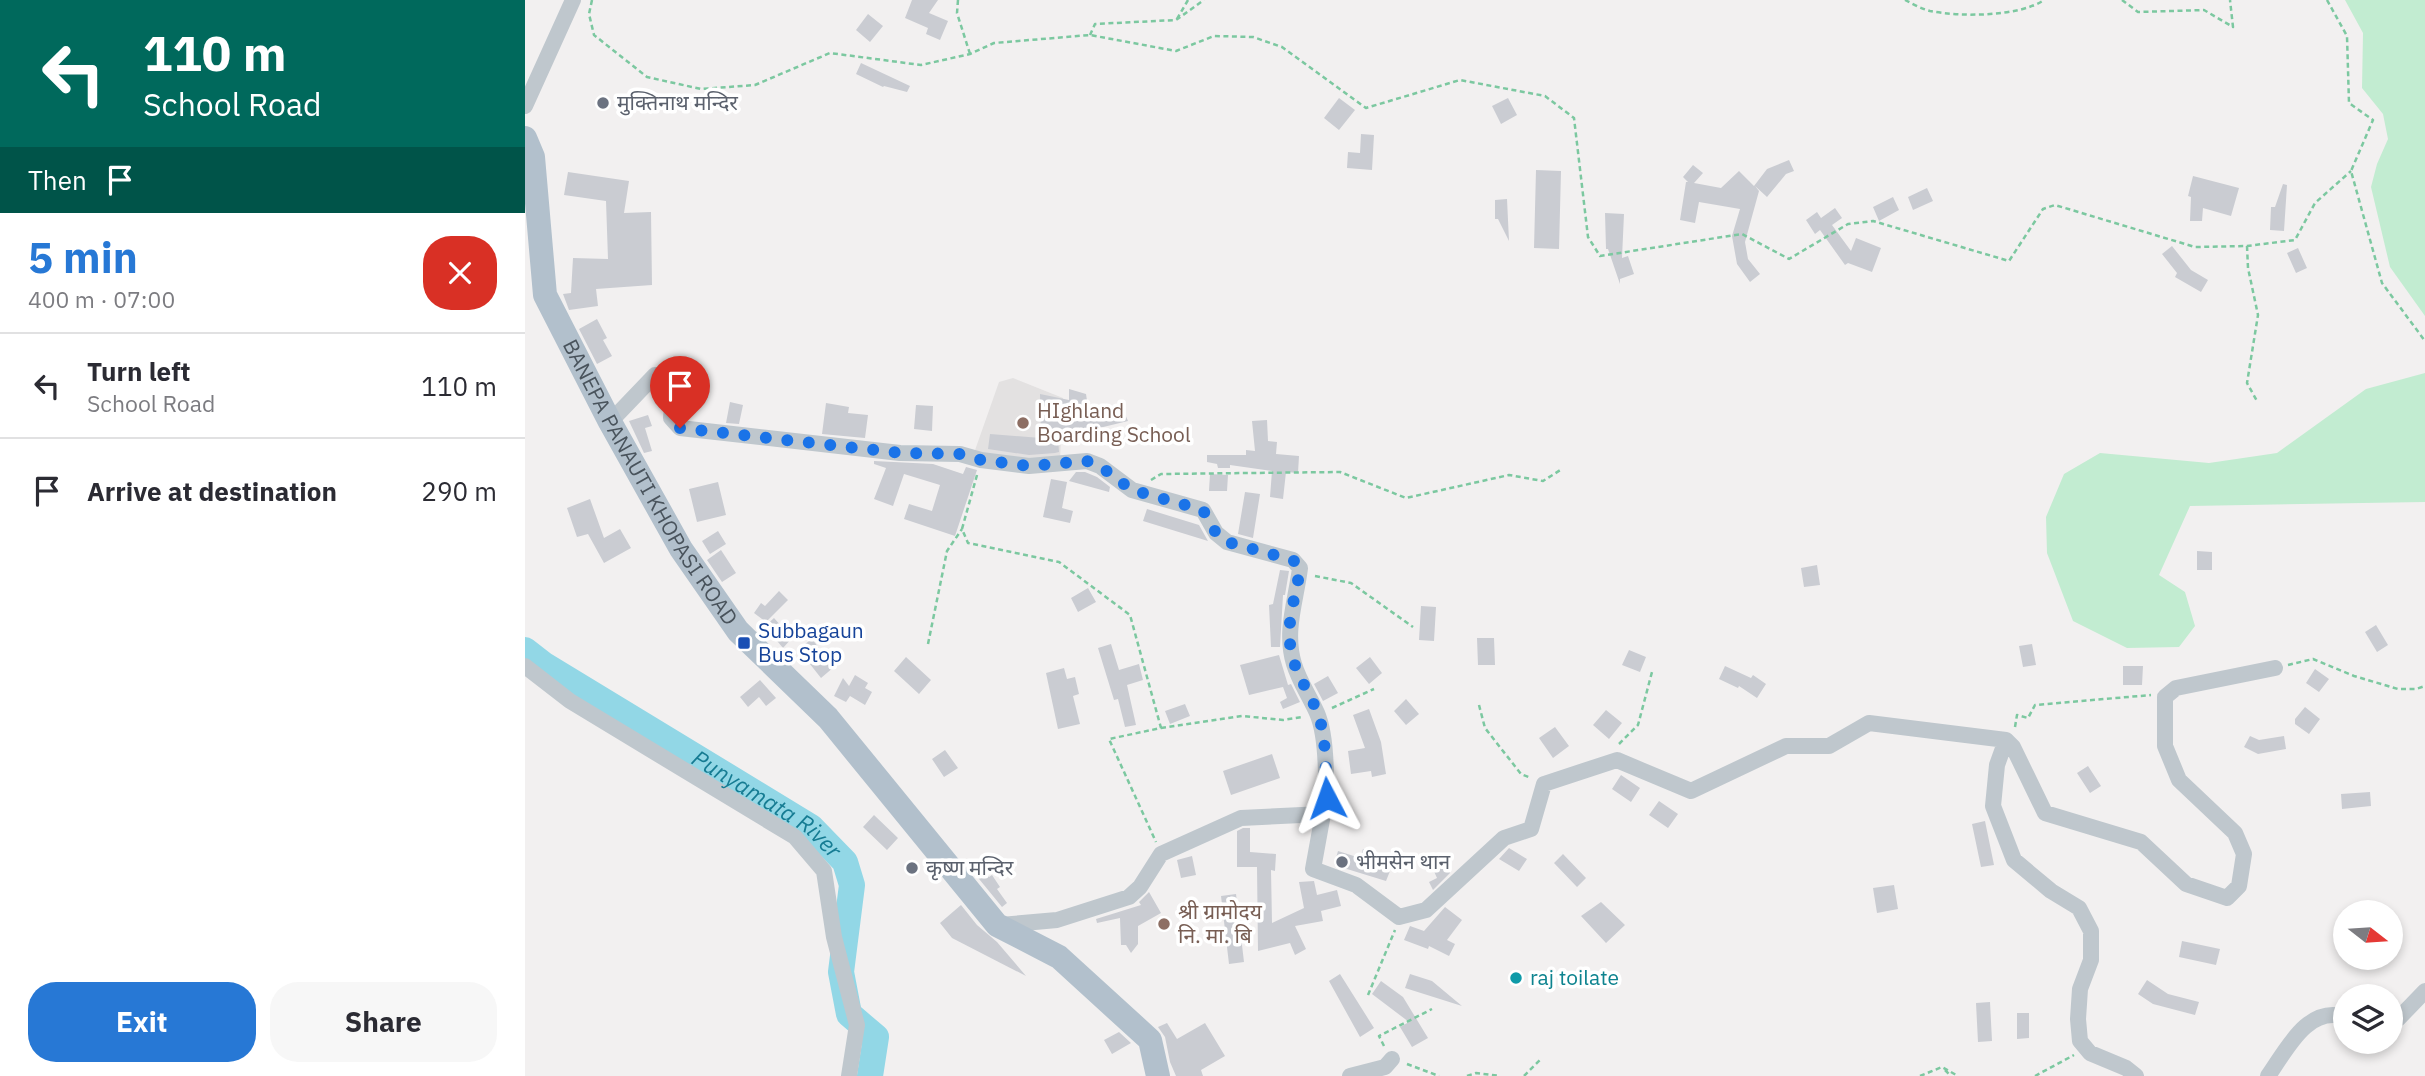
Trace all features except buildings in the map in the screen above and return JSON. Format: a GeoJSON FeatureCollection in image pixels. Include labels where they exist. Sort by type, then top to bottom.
{"type":"FeatureCollection","features":[{"type":"Feature","properties":{"kind":"main road","name":"BANEPA PANAUTI KHOPASI ROAD"},"geometry":{"type":"LineString","coordinates":[[525,138],[533,158],[545,295],[610,422],[681,549],[738,631],[828,718],[996,925],[1059,957],[1150,1040],[1158,1076]]}},
{"type":"Feature","properties":{"kind":"street"},"geometry":{"type":"LineString","coordinates":[[525,106],[573,0]]}},
{"type":"Feature","properties":{"kind":"street"},"geometry":{"type":"LineString","coordinates":[[610,422],[655,375],[667,375],[678,383],[679,389],[671,418],[680,428],[901,453],[960,454],[981,460],[1029,466],[1087,461],[1100,466],[1132,490],[1203,510],[1216,533],[1227,542],[1293,560],[1300,568],[1290,618],[1290,642],[1294,666],[1322,728],[1327,798],[1313,869],[1356,885],[1399,917],[1426,909],[1504,838],[1531,829],[1544,784],[1617,760],[1691,791],[1786,746],[1829,746],[1870,723],[2010,744]]}},
{"type":"Feature","properties":{"kind":"street"},"geometry":{"type":"LineString","coordinates":[[525,666],[570,701],[795,837],[824,871],[834,937],[857,1025],[849,1076]]}},
{"type":"Feature","properties":{"kind":"street"},"geometry":{"type":"LineString","coordinates":[[2010,744],[2045,813],[2141,842],[2186,884],[2227,898],[2239,886],[2244,854],[2235,834],[2179,780],[2165,746],[2165,697],[2176,688],[2275,668]]}},
{"type":"Feature","properties":{"kind":"street"},"geometry":{"type":"LineString","coordinates":[[2010,744],[1997,765],[1993,807],[2014,860],[2051,891],[2078,908],[2091,931],[2091,960],[2080,989],[2080,1041],[2090,1053],[2126,1068],[2136,1076]]}},
{"type":"Feature","properties":{"kind":"street"},"geometry":{"type":"LineString","coordinates":[[996,925],[1057,920],[1129,897],[1140,887],[1161,855],[1241,818],[1323,814]]}},
{"type":"Feature","properties":{"kind":"street"},"geometry":{"type":"LineString","coordinates":[[2403,1014],[2425,991]]}},
{"type":"Feature","properties":{"kind":"street"},"geometry":{"type":"LineString","coordinates":[[2268,1076],[2303,1028],[2320,1016],[2333,1017]]}},
{"type":"Feature","properties":{"kind":"street"},"geometry":{"type":"LineString","coordinates":[[1350,1076],[1385,1067],[1392,1059]]}},
{"type":"Feature","properties":{"kind":"path"},"geometry":{"type":"LineString","coordinates":[[592,0],[589,14],[594,35],[647,77],[701,89],[755,85],[830,53],[921,65],[970,54],[994,43],[1090,35],[1176,51],[1214,36],[1253,37],[1282,47],[1366,108],[1460,80],[1545,96],[1574,118],[1588,237],[1600,256],[1742,234],[1789,259],[1848,224],[1873,221],[2009,261],[2043,209],[2055,205],[2195,247],[2247,246],[2295,240],[2315,203],[2351,171],[2373,120],[2349,103],[2347,36],[2327,0]]}},
{"type":"Feature","properties":{"kind":"path"},"geometry":{"type":"LineString","coordinates":[[958,0],[957,13],[970,54]]}},
{"type":"Feature","properties":{"kind":"path"},"geometry":{"type":"LineString","coordinates":[[1176,20],[1188,0]]}},
{"type":"Feature","properties":{"kind":"path"},"geometry":{"type":"LineString","coordinates":[[1090,35],[1095,24],[1176,20],[1204,0]]}},
{"type":"Feature","properties":{"kind":"path"},"geometry":{"type":"LineString","coordinates":[[1905,0],[1929,11],[1982,16],[2036,6],[2044,0]]}},
{"type":"Feature","properties":{"kind":"path"},"geometry":{"type":"LineString","coordinates":[[2122,0],[2138,12],[2204,10],[2233,27],[2231,0]]}},
{"type":"Feature","properties":{"kind":"path"},"geometry":{"type":"LineString","coordinates":[[2351,171],[2382,283],[2425,341]]}},
{"type":"Feature","properties":{"kind":"path"},"geometry":{"type":"LineString","coordinates":[[2247,246],[2248,268],[2258,315],[2247,383],[2257,401]]}},
{"type":"Feature","properties":{"kind":"path"},"geometry":{"type":"LineString","coordinates":[[929,643],[947,551],[961,529],[981,460]]}},
{"type":"Feature","properties":{"kind":"path"},"geometry":{"type":"LineString","coordinates":[[1132,490],[1161,474],[1340,472],[1406,498],[1509,475],[1543,481],[1562,469]]}},
{"type":"Feature","properties":{"kind":"path"},"geometry":{"type":"LineString","coordinates":[[961,529],[968,543],[1059,562],[1131,615],[1161,728]]}},
{"type":"Feature","properties":{"kind":"path"},"geometry":{"type":"LineString","coordinates":[[1300,568],[1315,576],[1351,583],[1413,627]]}},
{"type":"Feature","properties":{"kind":"path"},"geometry":{"type":"LineString","coordinates":[[2275,668],[2313,659],[2354,676],[2398,689],[2425,686]]}},
{"type":"Feature","properties":{"kind":"path"},"geometry":{"type":"LineString","coordinates":[[1617,760],[1615,749],[1639,725],[1652,672]]}},
{"type":"Feature","properties":{"kind":"path"},"geometry":{"type":"LineString","coordinates":[[1161,855],[1109,739],[1242,716],[1283,720],[1318,715],[1374,689]]}},
{"type":"Feature","properties":{"kind":"path"},"geometry":{"type":"LineString","coordinates":[[2010,744],[2017,715],[2028,718],[2035,705],[2144,694],[2165,697]]}},
{"type":"Feature","properties":{"kind":"path"},"geometry":{"type":"LineString","coordinates":[[1479,705],[1485,728],[1521,774],[1544,784]]}},
{"type":"Feature","properties":{"kind":"path"},"geometry":{"type":"LineString","coordinates":[[1368,995],[1399,917]]}},
{"type":"Feature","properties":{"kind":"path"},"geometry":{"type":"LineString","coordinates":[[1432,1009],[1379,1036],[1392,1059],[1439,1076]]}},
{"type":"Feature","properties":{"kind":"path"},"geometry":{"type":"LineString","coordinates":[[2035,1076],[2086,1048]]}},
{"type":"Feature","properties":{"kind":"path"},"geometry":{"type":"LineString","coordinates":[[1524,1076],[1541,1059]]}},
{"type":"Feature","properties":{"kind":"path"},"geometry":{"type":"LineString","coordinates":[[1920,1076],[1942,1067]]}},
{"type":"Feature","properties":{"kind":"path"},"geometry":{"type":"LineString","coordinates":[[1942,1067],[1951,1076]]}},
{"type":"Feature","properties":{"kind":"path"},"geometry":{"type":"LineString","coordinates":[[1942,1067],[1958,1076]]}},
{"type":"Feature","properties":{"kind":"path"},"geometry":{"type":"LineString","coordinates":[[1467,1076],[1476,1073],[1500,1076]]}},
{"type":"Feature","properties":{"kind":"shaded area","name":"HIghland Boarding School"},"geometry":{"type":"Polygon","coordinates":[[[1013,378],[1063,398],[1060,460],[1041,461],[974,453],[999,382],[1013,378]]]}},
{"type":"Feature","properties":{"kind":"green space"},"geometry":{"type":"Polygon","coordinates":[[[2345,0],[2425,0],[2425,316],[2390,267],[2371,187],[2388,139],[2383,114],[2362,88],[2363,33],[2345,0]]]}},
{"type":"Feature","properties":{"kind":"green space"},"geometry":{"type":"Polygon","coordinates":[[[2425,373],[2425,502],[2190,506],[2159,575],[2185,592],[2195,626],[2179,647],[2127,648],[2073,621],[2047,553],[2046,517],[2064,474],[2100,453],[2209,463],[2277,453],[2366,389],[2425,373]]]}},
{"type":"Feature","properties":{"kind":"waterway","name":"Punyamata River"},"geometry":{"type":"LineString","coordinates":[[525,650],[543,664],[811,827],[845,862],[852,885],[841,972],[849,1014],[876,1037],[870,1076]]}},
{"type":"Feature","properties":{"kind":"place","name":"मुक्तिनाथ मन्दिर"},"geometry":{"type":"Point","coordinates":[603,103]}},
{"type":"Feature","properties":{"kind":"place","name":"HIghland Boarding School"},"geometry":{"type":"Point","coordinates":[1023,423]}},
{"type":"Feature","properties":{"kind":"place","name":"Subbagaun Bus Stop"},"geometry":{"type":"Point","coordinates":[744,643]}},
{"type":"Feature","properties":{"kind":"place","name":"भीमसेन थान"},"geometry":{"type":"Point","coordinates":[1342,862]}},
{"type":"Feature","properties":{"kind":"place","name":"कृष्ण मन्दिर"},"geometry":{"type":"Point","coordinates":[912,868]}},
{"type":"Feature","properties":{"kind":"place","name":"श्री ग्रामोदय नि. मा. बि"},"geometry":{"type":"Point","coordinates":[1164,924]}},
{"type":"Feature","properties":{"kind":"place","name":"raj toilate"},"geometry":{"type":"Point","coordinates":[1516,978]}},
{"type":"Feature","properties":{"kind":"route"},"geometry":{"type":"LineString","coordinates":[[680,428],[901,453],[960,454],[981,460],[1029,466],[1087,461],[1109,471],[1132,490],[1203,510],[1216,533],[1227,542],[1293,560],[1300,568],[1290,618],[1290,642],[1294,666],[1322,728],[1327,798]]}}]}
